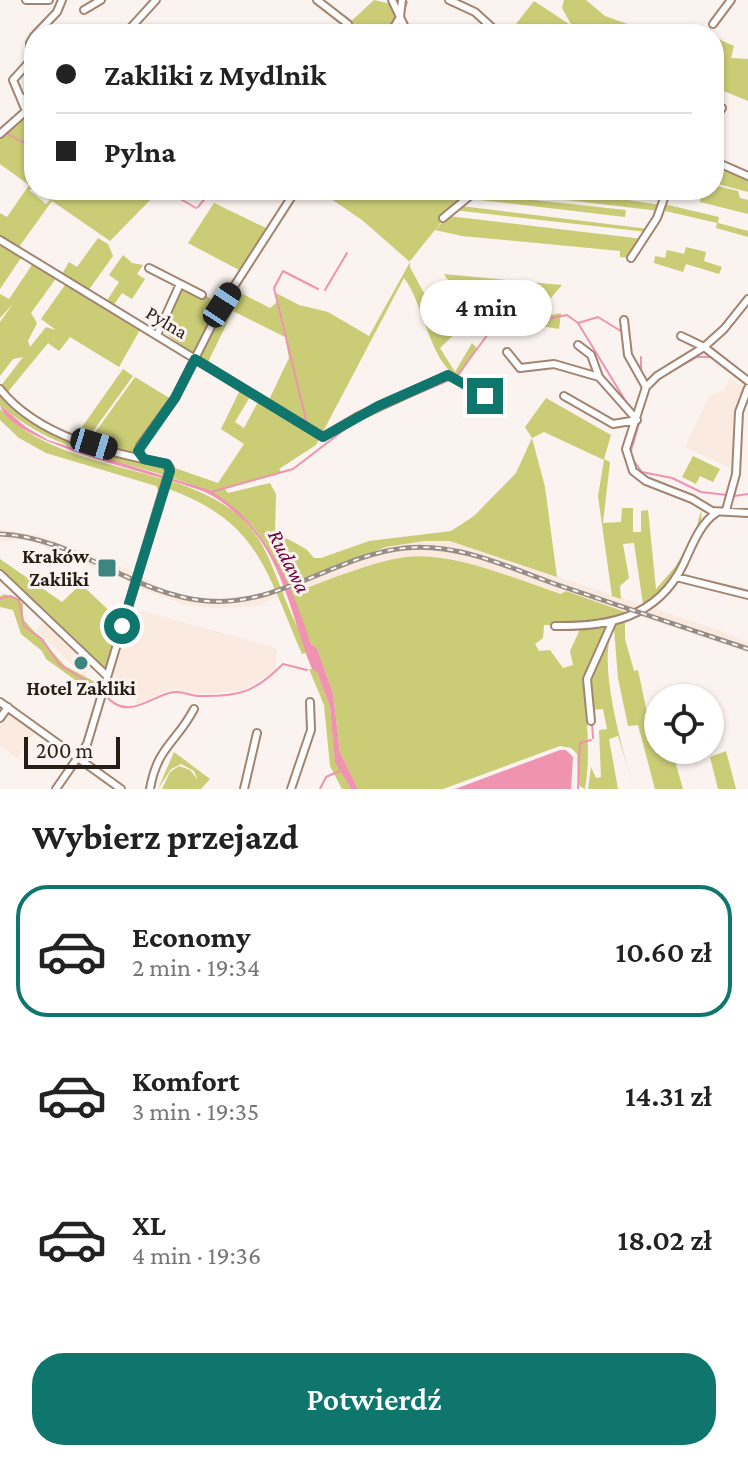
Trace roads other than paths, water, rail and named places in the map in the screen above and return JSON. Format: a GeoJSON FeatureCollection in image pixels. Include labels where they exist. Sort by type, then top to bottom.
{"type":"FeatureCollection","features":[{"type":"Feature","properties":{"kind":"street"},"geometry":{"type":"LineString","coordinates":[[26,0],[49,0]]}},
{"type":"Feature","properties":{"kind":"street"},"geometry":{"type":"LineString","coordinates":[[46,24],[57,12],[62,0]]}},
{"type":"Feature","properties":{"kind":"street"},"geometry":{"type":"LineString","coordinates":[[84,10],[101,0]]}},
{"type":"Feature","properties":{"kind":"street"},"geometry":{"type":"LineString","coordinates":[[134,24],[156,0]]}},
{"type":"Feature","properties":{"kind":"street"},"geometry":{"type":"LineString","coordinates":[[317,0],[348,24]]}},
{"type":"Feature","properties":{"kind":"street"},"geometry":{"type":"LineString","coordinates":[[396,24],[400,17],[401,0],[393,0],[400,17],[403,24]]}},
{"type":"Feature","properties":{"kind":"street"},"geometry":{"type":"LineString","coordinates":[[449,0],[469,9],[487,24]]}},
{"type":"Feature","properties":{"kind":"street"},"geometry":{"type":"LineString","coordinates":[[713,24],[731,0]]}},
{"type":"Feature","properties":{"kind":"street"},"geometry":{"type":"LineString","coordinates":[[24,68],[13,80],[24,107]]}},
{"type":"Feature","properties":{"kind":"street"},"geometry":{"type":"LineString","coordinates":[[18,95],[24,101]]}},
{"type":"Feature","properties":{"kind":"street"},"geometry":{"type":"LineString","coordinates":[[0,134],[24,113]]}},
{"type":"Feature","properties":{"kind":"street"},"geometry":{"type":"LineString","coordinates":[[724,165],[748,176]]}},
{"type":"Feature","properties":{"kind":"street"},"geometry":{"type":"LineString","coordinates":[[139,456],[140,446],[175,398],[222,305],[290,200]]}},
{"type":"Feature","properties":{"kind":"street"},"geometry":{"type":"LineString","coordinates":[[443,218],[465,200]]}},
{"type":"Feature","properties":{"kind":"street"},"geometry":{"type":"LineString","coordinates":[[631,258],[657,218],[663,200]]}},
{"type":"Feature","properties":{"kind":"street","name":"Pylna"},"geometry":{"type":"LineString","coordinates":[[0,240],[323,437],[378,406],[448,375],[485,396]]}},
{"type":"Feature","properties":{"kind":"street"},"geometry":{"type":"LineString","coordinates":[[149,268],[202,295]]}},
{"type":"Feature","properties":{"kind":"street"},"geometry":{"type":"LineString","coordinates":[[157,335],[180,284]]}},
{"type":"Feature","properties":{"kind":"street"},"geometry":{"type":"LineString","coordinates":[[716,513],[698,502],[646,481],[633,471],[626,449],[646,387],[657,376],[704,347],[724,329],[748,299]]}},
{"type":"Feature","properties":{"kind":"street"},"geometry":{"type":"LineString","coordinates":[[624,320],[628,355],[646,387]]}},
{"type":"Feature","properties":{"kind":"street"},"geometry":{"type":"LineString","coordinates":[[681,336],[704,347],[748,381]]}},
{"type":"Feature","properties":{"kind":"street"},"geometry":{"type":"LineString","coordinates":[[578,345],[591,355],[599,377],[637,420]]}},
{"type":"Feature","properties":{"kind":"street"},"geometry":{"type":"LineString","coordinates":[[507,352],[522,368],[554,364],[599,377]]}},
{"type":"Feature","properties":{"kind":"street"},"geometry":{"type":"LineString","coordinates":[[726,510],[736,474],[739,412],[748,388]]}},
{"type":"Feature","properties":{"kind":"street"},"geometry":{"type":"LineString","coordinates":[[0,389],[25,415],[51,430],[167,464],[170,471],[101,690],[87,745],[56,789]]}},
{"type":"Feature","properties":{"kind":"street"},"geometry":{"type":"LineString","coordinates":[[564,396],[609,422],[637,420]]}},
{"type":"Feature","properties":{"kind":"street"},"geometry":{"type":"LineString","coordinates":[[698,502],[703,513],[703,527]]}},
{"type":"Feature","properties":{"kind":"street"},"geometry":{"type":"LineString","coordinates":[[555,626],[612,623],[633,616],[656,599],[676,577],[703,527],[716,513],[726,510],[748,513]]}},
{"type":"Feature","properties":{"kind":"street"},"geometry":{"type":"LineString","coordinates":[[0,574],[106,675]]}},
{"type":"Feature","properties":{"kind":"street"},"geometry":{"type":"LineString","coordinates":[[676,577],[748,595]]}},
{"type":"Feature","properties":{"kind":"street"},"geometry":{"type":"LineString","coordinates":[[591,721],[587,679],[612,623]]}},
{"type":"Feature","properties":{"kind":"street"},"geometry":{"type":"LineString","coordinates":[[0,702],[121,789]]}},
{"type":"Feature","properties":{"kind":"street"},"geometry":{"type":"LineString","coordinates":[[291,789],[311,730],[310,702]]}},
{"type":"Feature","properties":{"kind":"street"},"geometry":{"type":"LineString","coordinates":[[0,718],[8,707]]}},
{"type":"Feature","properties":{"kind":"street"},"geometry":{"type":"LineString","coordinates":[[150,789],[153,767],[172,736],[185,728],[194,709]]}},
{"type":"Feature","properties":{"kind":"street"},"geometry":{"type":"LineString","coordinates":[[244,789],[257,733]]}},
{"type":"Feature","properties":{"kind":"waterway"},"geometry":{"type":"LineString","coordinates":[[403,14],[407,2]]}},
{"type":"Feature","properties":{"kind":"waterway"},"geometry":{"type":"LineString","coordinates":[[0,137],[6,133],[24,141]]}},
{"type":"Feature","properties":{"kind":"waterway"},"geometry":{"type":"LineString","coordinates":[[182,200],[196,208]]}},
{"type":"Feature","properties":{"kind":"waterway"},"geometry":{"type":"LineString","coordinates":[[198,207],[204,200]]}},
{"type":"Feature","properties":{"kind":"waterway"},"geometry":{"type":"LineString","coordinates":[[325,290],[347,253]]}},
{"type":"Feature","properties":{"kind":"waterway"},"geometry":{"type":"LineString","coordinates":[[307,424],[274,288],[283,271],[318,289]]}},
{"type":"Feature","properties":{"kind":"waterway"},"geometry":{"type":"LineString","coordinates":[[457,376],[491,330],[567,315],[578,323],[628,405]]}},
{"type":"Feature","properties":{"kind":"waterway"},"geometry":{"type":"LineString","coordinates":[[578,323],[598,317],[624,333]]}},
{"type":"Feature","properties":{"kind":"waterway"},"geometry":{"type":"LineString","coordinates":[[641,357],[641,372]]}},
{"type":"Feature","properties":{"kind":"waterway"},"geometry":{"type":"LineString","coordinates":[[665,375],[697,357],[713,357]]}},
{"type":"Feature","properties":{"kind":"waterway"},"geometry":{"type":"LineString","coordinates":[[395,403],[452,379]]}},
{"type":"Feature","properties":{"kind":"waterway"},"geometry":{"type":"LineString","coordinates":[[630,454],[640,420]]}},
{"type":"Feature","properties":{"kind":"waterway"},"geometry":{"type":"LineString","coordinates":[[211,492],[293,469],[353,423]]}},
{"type":"Feature","properties":{"kind":"waterway"},"geometry":{"type":"LineString","coordinates":[[633,460],[642,472],[672,478],[701,492],[727,495]]}},
{"type":"Feature","properties":{"kind":"waterway"},"geometry":{"type":"LineString","coordinates":[[734,496],[748,494]]}},
{"type":"Feature","properties":{"kind":"waterway"},"geometry":{"type":"LineString","coordinates":[[0,599],[10,596],[19,600],[24,626],[42,639],[59,664],[101,690]]}},
{"type":"Feature","properties":{"kind":"waterway"},"geometry":{"type":"LineString","coordinates":[[105,695],[114,703],[132,707],[175,692],[199,696],[236,694],[255,687],[283,664],[307,670]]}},
{"type":"Feature","properties":{"kind":"waterway"},"geometry":{"type":"LineString","coordinates":[[592,723],[593,738]]}},
{"type":"Feature","properties":{"kind":"waterway"},"geometry":{"type":"LineString","coordinates":[[578,789],[580,743],[591,740]]}},
{"type":"Feature","properties":{"kind":"waterway"},"geometry":{"type":"LineString","coordinates":[[320,789],[326,777],[342,770]]}},
{"type":"Feature","properties":{"kind":"railway"},"geometry":{"type":"LineString","coordinates":[[0,534],[27,537],[54,545],[154,588],[180,597],[207,601],[233,601],[258,596],[380,553],[405,548],[444,549],[483,558],[748,649]]}},
{"type":"Feature","properties":{"kind":"place","name":"Kraków Zakliki"},"geometry":{"type":"Point","coordinates":[107,568]}},
{"type":"Feature","properties":{"kind":"place","name":"Hotel Zakliki"},"geometry":{"type":"Point","coordinates":[81,663]}},
{"type":"Feature","properties":{"kind":"water label","name":"Rudawa"},"geometry":{"type":"Point","coordinates":[290,561]}}]}
